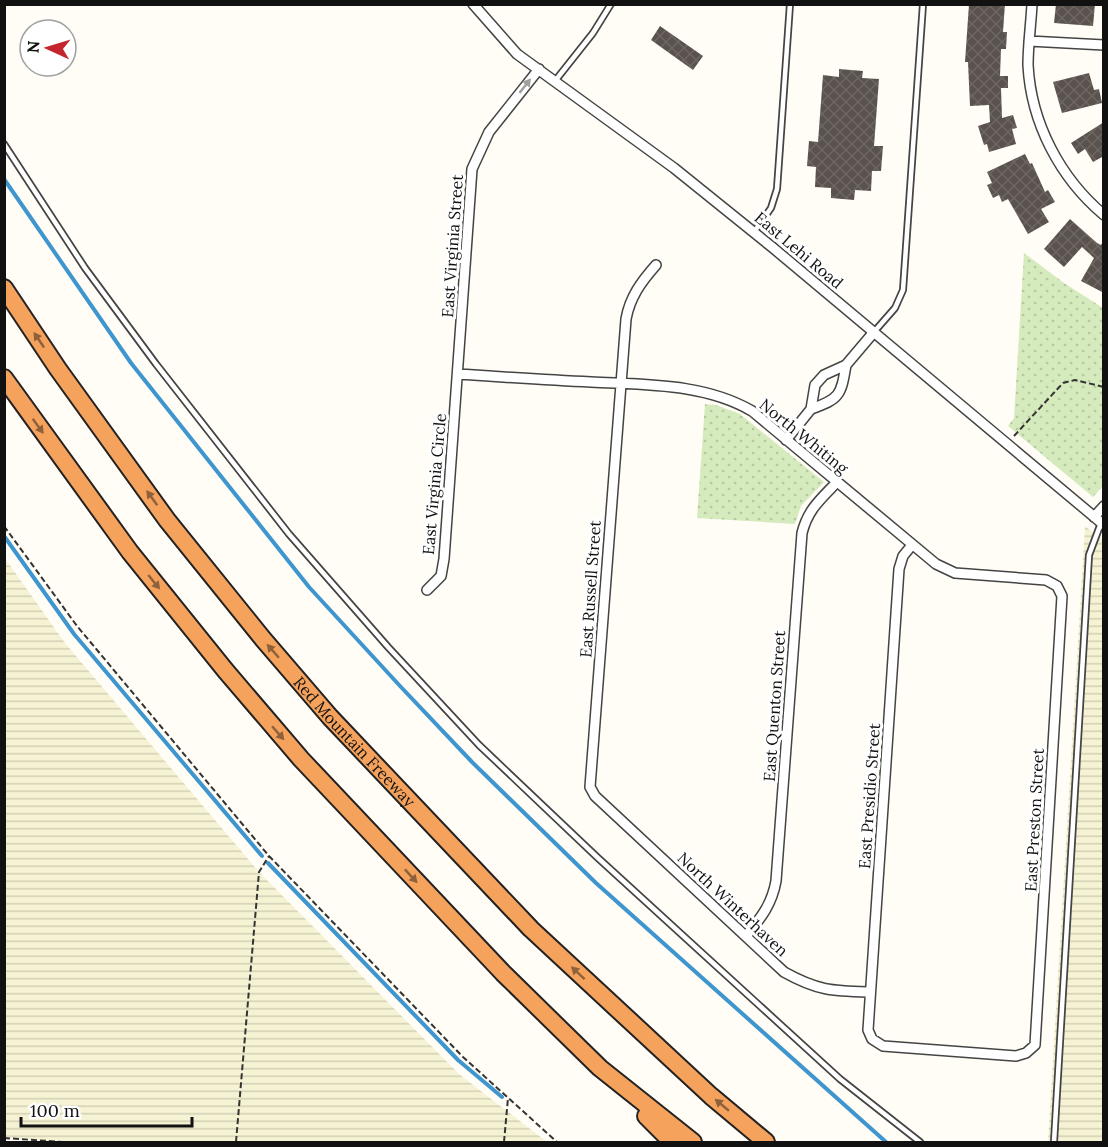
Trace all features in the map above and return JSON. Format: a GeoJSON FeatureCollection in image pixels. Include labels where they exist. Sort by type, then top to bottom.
{"type":"FeatureCollection","features":[{"type":"Feature","properties":{"kind":"highway","name":"Red Mountain Freeway"},"geometry":{"type":"LineString","coordinates":[[4,288],[58,369],[167,520],[263,639],[330,717],[531,929],[711,1096],[766,1143]]}},
{"type":"Feature","properties":{"kind":"highway"},"geometry":{"type":"LineString","coordinates":[[4,378],[130,552],[293,751],[503,973],[600,1068],[672,1143]]}},
{"type":"Feature","properties":{"kind":"highway"},"geometry":{"type":"LineString","coordinates":[[600,1068],[693,1143]]}},
{"type":"Feature","properties":{"kind":"street","name":"East Lehi Road"},"geometry":{"type":"LineString","coordinates":[[473,4],[517,54],[674,168],[754,232],[1100,522]]}},
{"type":"Feature","properties":{"kind":"street"},"geometry":{"type":"LineString","coordinates":[[1032,4],[1028,65],[1043,131],[1065,173],[1077,190],[1104,215]]}},
{"type":"Feature","properties":{"kind":"street"},"geometry":{"type":"LineString","coordinates":[[1029,41],[1104,45]]}},
{"type":"Feature","properties":{"kind":"street","name":"East Virginia Street"},"geometry":{"type":"LineString","coordinates":[[458,374],[472,169],[489,132],[538,69]]}},
{"type":"Feature","properties":{"kind":"street","name":"East Russell Street"},"geometry":{"type":"LineString","coordinates":[[595,796],[590,788],[590,774],[626,319],[629,305],[639,284],[656,265]]}},
{"type":"Feature","properties":{"kind":"street"},"geometry":{"type":"LineString","coordinates":[[786,440],[811,409],[815,385],[824,375],[846,365],[874,332]]}},
{"type":"Feature","properties":{"kind":"street"},"geometry":{"type":"LineString","coordinates":[[811,409],[832,402],[841,392],[846,365]]}},
{"type":"Feature","properties":{"kind":"street","name":"North Whiting"},"geometry":{"type":"LineString","coordinates":[[458,374],[621,384],[719,395],[752,411],[936,564],[955,573],[1047,580],[1057,586],[1062,596]]}},
{"type":"Feature","properties":{"kind":"street","name":"East Virginia Circle"},"geometry":{"type":"LineString","coordinates":[[426,590],[441,576],[444,559],[458,374]]}},
{"type":"Feature","properties":{"kind":"street","name":"East Quenton Street"},"geometry":{"type":"LineString","coordinates":[[746,936],[764,914],[773,898],[776,881],[802,533],[806,518],[812,509],[837,482]]}},
{"type":"Feature","properties":{"kind":"street"},"geometry":{"type":"LineString","coordinates":[[1100,522],[1104,506]]}},
{"type":"Feature","properties":{"kind":"street","name":"East Presidio Street"},"geometry":{"type":"LineString","coordinates":[[883,1046],[872,1039],[868,1030],[870,993],[899,569],[903,556],[912,545]]}},
{"type":"Feature","properties":{"kind":"street","name":"East Preston Street"},"geometry":{"type":"LineString","coordinates":[[883,1046],[1016,1056],[1026,1053],[1035,1045],[1062,596]]}},
{"type":"Feature","properties":{"kind":"street","name":"North Winterhaven"},"geometry":{"type":"LineString","coordinates":[[595,796],[784,972],[808,986],[832,991],[870,993]]}},
{"type":"Feature","properties":{"kind":"lane"},"geometry":{"type":"LineString","coordinates":[[555,81],[593,33],[611,4]]}},
{"type":"Feature","properties":{"kind":"lane"},"geometry":{"type":"LineString","coordinates":[[754,232],[771,208],[777,189],[790,4]]}},
{"type":"Feature","properties":{"kind":"lane"},"geometry":{"type":"LineString","coordinates":[[874,332],[895,308],[903,290],[923,4]]}},
{"type":"Feature","properties":{"kind":"lane"},"geometry":{"type":"LineString","coordinates":[[4,144],[85,268],[156,364],[281,525],[388,647],[479,745],[598,858],[840,1079],[920,1143]]}},
{"type":"Feature","properties":{"kind":"lane"},"geometry":{"type":"LineString","coordinates":[[1054,1143],[1089,555],[1100,522]]}},
{"type":"Feature","properties":{"kind":"path"},"geometry":{"type":"LineString","coordinates":[[1007,444],[1063,383],[1075,380],[1104,387]]}},
{"type":"Feature","properties":{"kind":"path"},"geometry":{"type":"LineString","coordinates":[[4,526],[77,626],[269,856],[463,1057],[557,1143]]}},
{"type":"Feature","properties":{"kind":"path"},"geometry":{"type":"LineString","coordinates":[[236,1143],[259,872],[269,856]]}},
{"type":"Feature","properties":{"kind":"path"},"geometry":{"type":"LineString","coordinates":[[504,1143],[508,1098]]}},
{"type":"Feature","properties":{"kind":"path"},"geometry":{"type":"LineString","coordinates":[[4,1138],[63,1143]]}},
{"type":"Feature","properties":{"kind":"shaded area"},"geometry":{"type":"Polygon","coordinates":[[[1085,526],[1104,541],[1103,1142],[1048,1142],[1085,526]]]}},
{"type":"Feature","properties":{"kind":"shaded area"},"geometry":{"type":"Polygon","coordinates":[[[4,557],[65,643],[259,872],[459,1074],[547,1142],[63,1142],[5,1138],[4,557]]]}},
{"type":"Feature","properties":{"kind":"green space"},"geometry":{"type":"Polygon","coordinates":[[[1024,253],[1103,308],[1103,486],[1093,497],[1008,426],[1014,418],[1024,253]]]}},
{"type":"Feature","properties":{"kind":"green space"},"geometry":{"type":"Polygon","coordinates":[[[705,404],[716,405],[740,414],[824,482],[801,506],[795,524],[697,518],[705,404]]]}},
{"type":"Feature","properties":{"kind":"building"},"geometry":{"type":"Polygon","coordinates":[[[969,4],[1005,4],[1003,32],[1007,32],[1006,49],[1001,49],[1000,76],[1008,76],[1008,88],[1001,88],[1002,118],[1013,115],[1017,128],[1012,129],[1016,144],[989,152],[987,144],[984,145],[978,126],[990,122],[989,105],[970,106],[968,62],[965,62],[969,4]]]}},
{"type":"Feature","properties":{"kind":"building"},"geometry":{"type":"Polygon","coordinates":[[[1056,4],[1095,4],[1093,26],[1054,23],[1056,4]]]}},
{"type":"Feature","properties":{"kind":"building"},"geometry":{"type":"Polygon","coordinates":[[[660,26],[703,56],[693,70],[651,40],[660,26]]]}},
{"type":"Feature","properties":{"kind":"building"},"geometry":{"type":"Polygon","coordinates":[[[839,69],[863,71],[862,78],[879,79],[874,146],[883,146],[881,171],[872,171],[871,191],[855,190],[854,200],[831,198],[831,188],[815,187],[816,167],[807,166],[809,141],[818,142],[823,75],[839,77],[839,69]]]}},
{"type":"Feature","properties":{"kind":"building"},"geometry":{"type":"Polygon","coordinates":[[[1089,73],[1094,90],[1099,89],[1102,103],[1062,113],[1053,82],[1089,73]]]}},
{"type":"Feature","properties":{"kind":"building"},"geometry":{"type":"Polygon","coordinates":[[[1104,122],[1104,156],[1093,162],[1085,149],[1078,154],[1071,143],[1104,122]]]}},
{"type":"Feature","properties":{"kind":"building"},"geometry":{"type":"Polygon","coordinates":[[[1025,154],[1030,164],[1032,163],[1045,192],[1048,190],[1055,202],[1041,209],[1049,222],[1028,234],[1008,199],[1002,202],[999,195],[993,198],[987,185],[992,183],[987,172],[1025,154]]]}},
{"type":"Feature","properties":{"kind":"building"},"geometry":{"type":"Polygon","coordinates":[[[1070,219],[1097,243],[1101,245],[1104,240],[1104,293],[1081,281],[1094,258],[1082,247],[1064,267],[1044,249],[1070,219]]]}},
{"type":"Feature","properties":{"kind":"waterway"},"geometry":{"type":"LineString","coordinates":[[4,179],[131,363],[309,587],[472,762],[596,883],[886,1142]]}},
{"type":"Feature","properties":{"kind":"waterway"},"geometry":{"type":"LineString","coordinates":[[4,536],[74,634],[262,856]]}},
{"type":"Feature","properties":{"kind":"waterway"},"geometry":{"type":"LineString","coordinates":[[268,863],[458,1060],[502,1097]]}}]}
